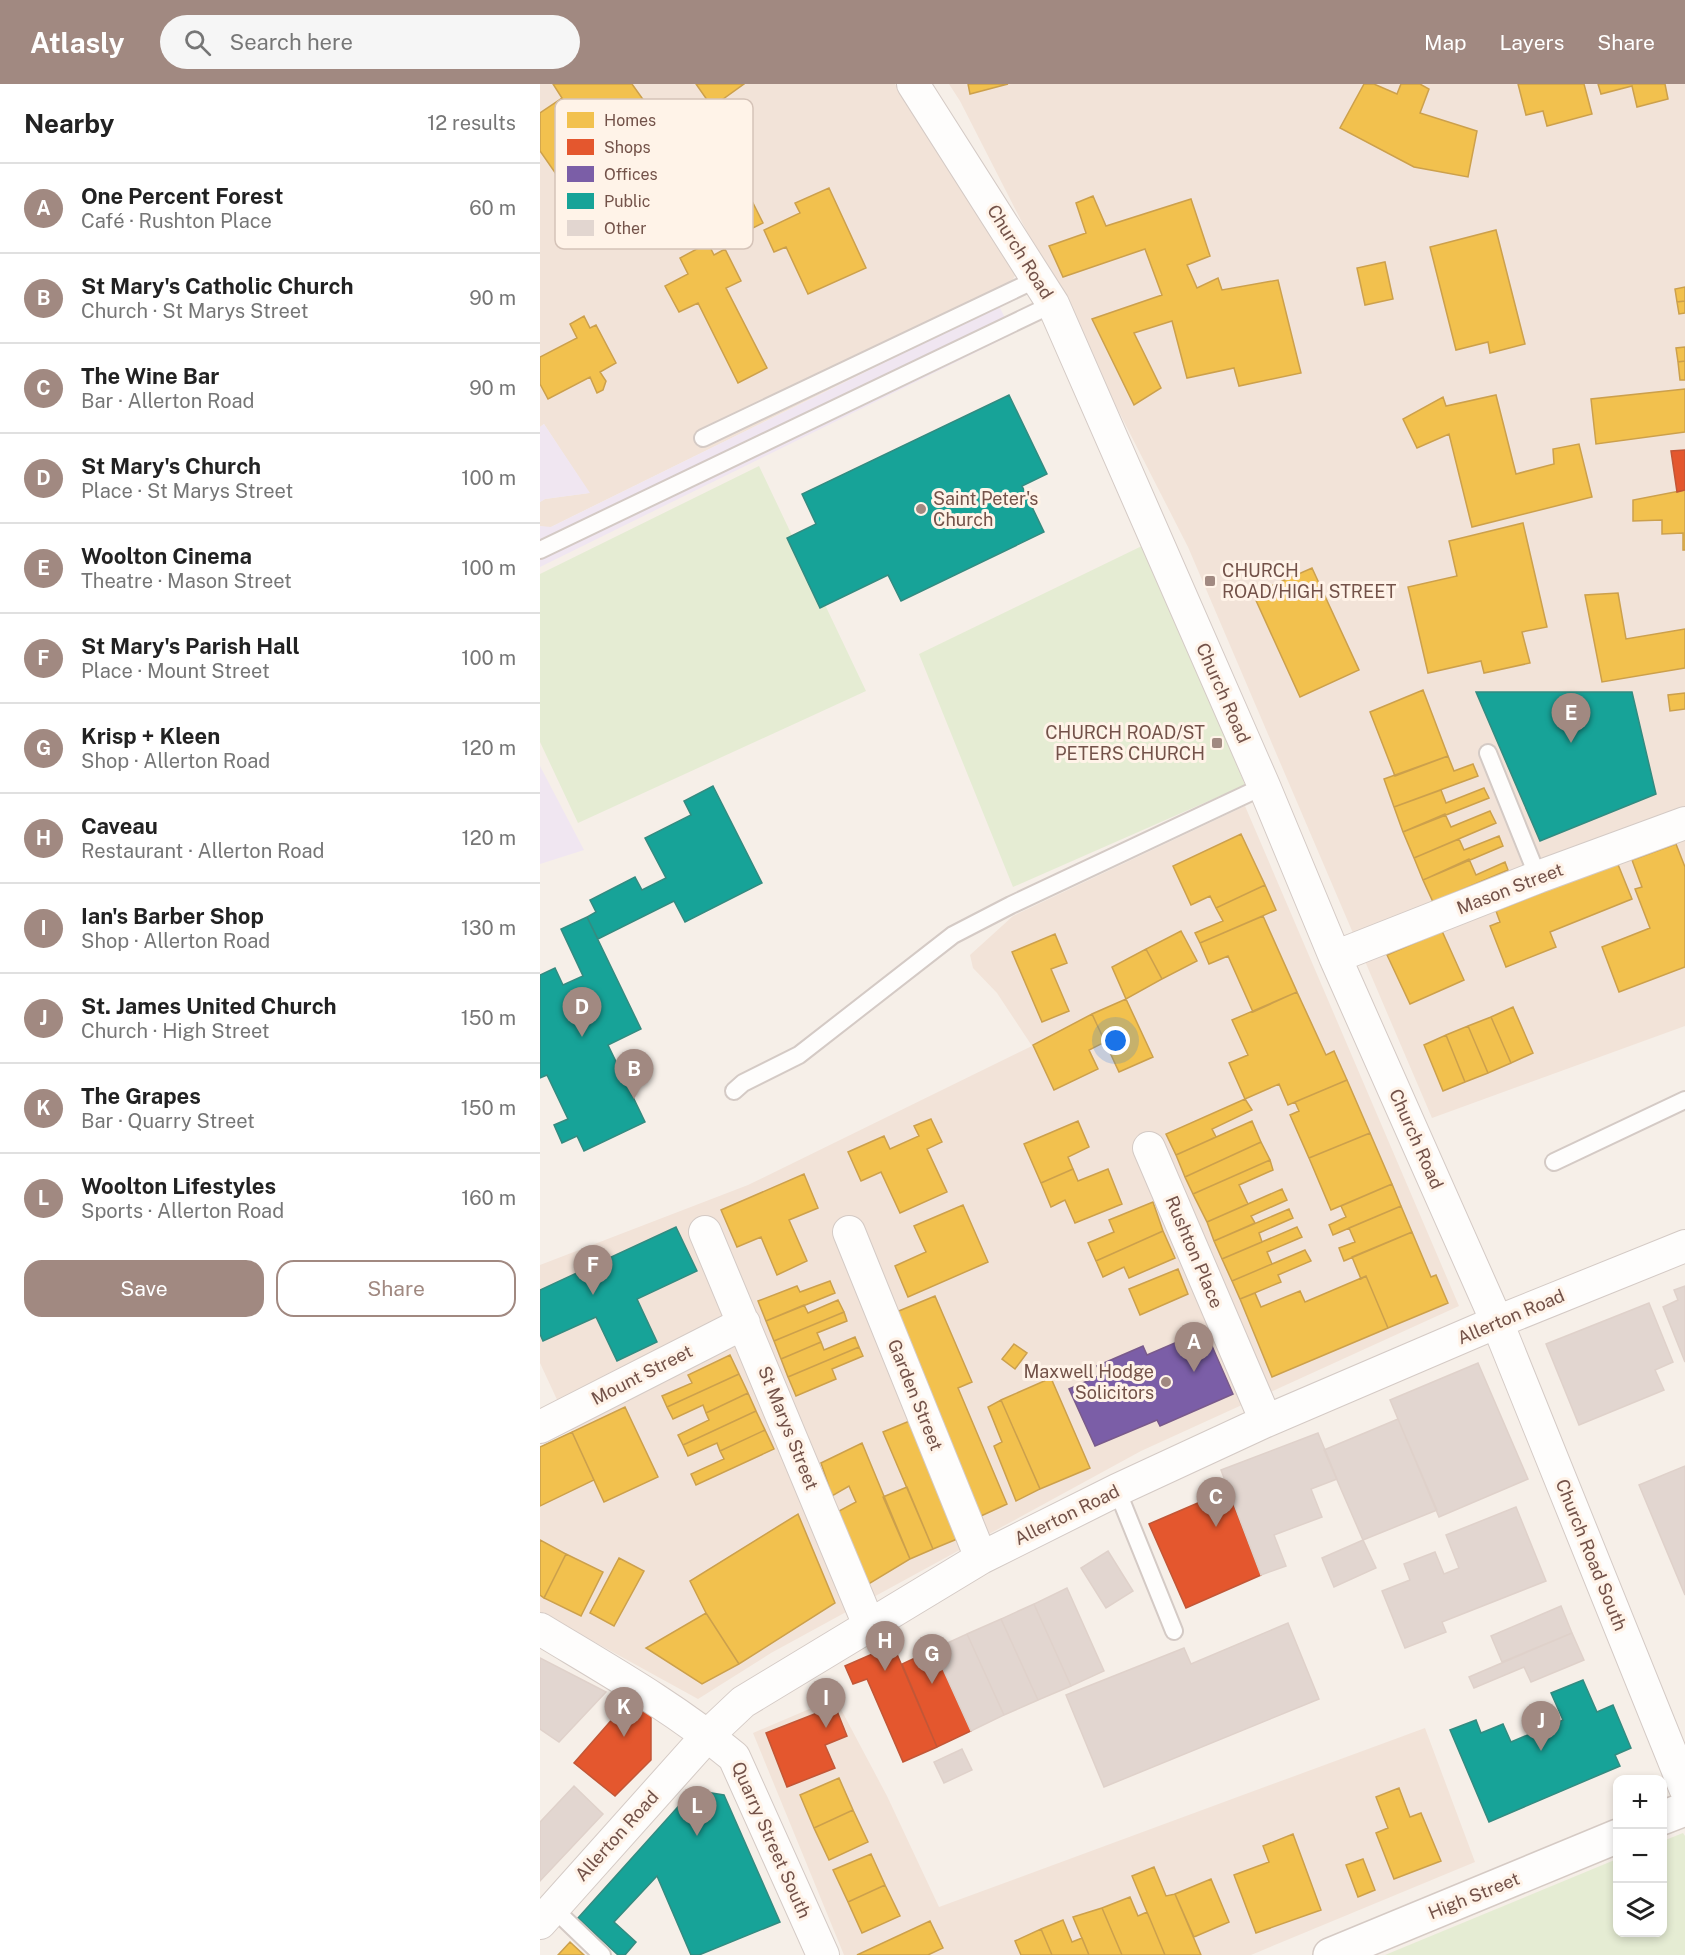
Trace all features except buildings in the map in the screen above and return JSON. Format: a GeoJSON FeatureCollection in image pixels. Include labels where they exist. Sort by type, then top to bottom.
{"type":"FeatureCollection","features":[{"type":"Feature","properties":{"kind":"main road"},"geometry":{"type":"LineString","coordinates":[[1667,1816],[1685,1809]]}},
{"type":"Feature","properties":{"kind":"main road","name":"High Street"},"geometry":{"type":"LineString","coordinates":[[1330,1955],[1613,1838]]}},
{"type":"Feature","properties":{"kind":"street","name":"Church Road"},"geometry":{"type":"LineString","coordinates":[[913,84],[1045,291],[1264,786],[1335,957],[1497,1322]]}},
{"type":"Feature","properties":{"kind":"street","name":"Mason Street"},"geometry":{"type":"LineString","coordinates":[[1335,957],[1538,877],[1685,823]]}},
{"type":"Feature","properties":{"kind":"street","name":"Rushton Place"},"geometry":{"type":"LineString","coordinates":[[1149,1148],[1266,1422]]}},
{"type":"Feature","properties":{"kind":"street","name":"St Marys Street"},"geometry":{"type":"LineString","coordinates":[[705,1232],[869,1624]]}},
{"type":"Feature","properties":{"kind":"street","name":"Garden Street"},"geometry":{"type":"LineString","coordinates":[[849,1232],[981,1558]]}},
{"type":"Feature","properties":{"kind":"street","name":"Allerton Road"},"geometry":{"type":"LineString","coordinates":[[545,1914],[708,1735],[743,1702],[981,1558],[1117,1490],[1266,1422],[1497,1322],[1685,1246]]}},
{"type":"Feature","properties":{"kind":"street","name":"Church Road South"},"geometry":{"type":"LineString","coordinates":[[1497,1322],[1685,1788]]}},
{"type":"Feature","properties":{"kind":"street","name":"Mount Street"},"geometry":{"type":"LineString","coordinates":[[540,1427],[744,1323]]}},
{"type":"Feature","properties":{"kind":"street","name":"Quarry Street South"},"geometry":{"type":"LineString","coordinates":[[540,1629],[652,1697],[708,1735],[734,1756],[823,1955]]}},
{"type":"Feature","properties":{"kind":"lane"},"geometry":{"type":"LineString","coordinates":[[703,438],[1045,291]]}},
{"type":"Feature","properties":{"kind":"lane"},"geometry":{"type":"LineString","coordinates":[[541,548],[1045,291]]}},
{"type":"Feature","properties":{"kind":"lane"},"geometry":{"type":"LineString","coordinates":[[1488,753],[1538,877]]}},
{"type":"Feature","properties":{"kind":"lane"},"geometry":{"type":"LineString","coordinates":[[734,1091],[743,1083],[799,1055],[953,935],[1011,905],[1264,786]]}},
{"type":"Feature","properties":{"kind":"lane"},"geometry":{"type":"LineString","coordinates":[[1554,1162],[1685,1100]]}},
{"type":"Feature","properties":{"kind":"lane"},"geometry":{"type":"LineString","coordinates":[[1117,1490],[1174,1631]]}},
{"type":"Feature","properties":{"kind":"lane"},"geometry":{"type":"LineString","coordinates":[[545,1914],[602,1955]]}},
{"type":"Feature","properties":{"kind":"shaded area"},"geometry":{"type":"Polygon","coordinates":[[[540,84],[895,84],[1020,266],[999,306],[549,528],[540,526],[540,502],[545,499],[589,493],[544,424],[540,427],[540,84]]]}},
{"type":"Feature","properties":{"kind":"shaded area"},"geometry":{"type":"Polygon","coordinates":[[[949,84],[1685,84],[1685,1026],[1432,1118],[1188,547],[960,101],[949,84]]]}},
{"type":"Feature","properties":{"kind":"shaded area"},"geometry":{"type":"Polygon","coordinates":[[[999,306],[1013,334],[540,567],[540,526],[551,527],[999,306]]]}},
{"type":"Feature","properties":{"kind":"shaded area"},"geometry":{"type":"Polygon","coordinates":[[[544,424],[590,493],[545,499],[540,502],[540,427],[544,424]]]}},
{"type":"Feature","properties":{"kind":"shaded area"},"geometry":{"type":"Polygon","coordinates":[[[540,766],[584,850],[540,864],[540,766]]]}},
{"type":"Feature","properties":{"kind":"shaded area"},"geometry":{"type":"Polygon","coordinates":[[[1245,806],[1459,1306],[1141,1451],[771,1653],[698,1699],[540,1612],[540,1447],[572,1432],[540,1363],[540,1265],[748,1185],[1032,1046],[997,993],[973,968],[970,955],[1013,916],[1245,806]]]}},
{"type":"Feature","properties":{"kind":"shaded area"},"geometry":{"type":"Polygon","coordinates":[[[835,1698],[887,1796],[939,1907],[1425,1728],[1475,1862],[1251,1955],[844,1955],[753,1733],[835,1698]]]}},
{"type":"Feature","properties":{"kind":"green space"},"geometry":{"type":"Polygon","coordinates":[[[759,466],[866,691],[578,823],[540,742],[540,574],[759,466]]]}},
{"type":"Feature","properties":{"kind":"green space"},"geometry":{"type":"Polygon","coordinates":[[[1146,544],[1245,785],[1013,887],[919,654],[1146,544]]]}},
{"type":"Feature","properties":{"kind":"green space"},"geometry":{"type":"Polygon","coordinates":[[[1683,1833],[1685,1836],[1685,1955],[1385,1955],[1613,1861],[1613,1937],[1667,1937],[1667,1839],[1683,1833]]]}},
{"type":"Feature","properties":{"kind":"place","name":"Saint Peter's Church"},"geometry":{"type":"Point","coordinates":[921,509]}},
{"type":"Feature","properties":{"kind":"place","name":"CHURCH ROAD/HIGH STREET"},"geometry":{"type":"Point","coordinates":[1210,581]}},
{"type":"Feature","properties":{"kind":"place","name":"CHURCH ROAD/ST PETERS CHURCH"},"geometry":{"type":"Point","coordinates":[1217,743]}},
{"type":"Feature","properties":{"kind":"place","name":"Woolton Cinema"},"geometry":{"type":"Point","coordinates":[1571,743]}},
{"type":"Feature","properties":{"kind":"place","name":"St Mary's Church"},"geometry":{"type":"Point","coordinates":[582,1037]}},
{"type":"Feature","properties":{"kind":"place","name":"St Mary's Catholic Church"},"geometry":{"type":"Point","coordinates":[634,1099]}},
{"type":"Feature","properties":{"kind":"place","name":"St Mary's Parish Hall"},"geometry":{"type":"Point","coordinates":[593,1295]}},
{"type":"Feature","properties":{"kind":"place","name":"One Percent Forest"},"geometry":{"type":"Point","coordinates":[1194,1372]}},
{"type":"Feature","properties":{"kind":"place","name":"Maxwell Hodge Solicitors"},"geometry":{"type":"Point","coordinates":[1166,1382]}},
{"type":"Feature","properties":{"kind":"place","name":"The Wine Bar"},"geometry":{"type":"Point","coordinates":[1216,1527]}},
{"type":"Feature","properties":{"kind":"place","name":"Caveau"},"geometry":{"type":"Point","coordinates":[885,1671]}},
{"type":"Feature","properties":{"kind":"place","name":"Krisp + Kleen"},"geometry":{"type":"Point","coordinates":[932,1684]}},
{"type":"Feature","properties":{"kind":"place","name":"Ian's Barber Shop"},"geometry":{"type":"Point","coordinates":[826,1728]}},
{"type":"Feature","properties":{"kind":"place","name":"The Grapes"},"geometry":{"type":"Point","coordinates":[624,1737]}},
{"type":"Feature","properties":{"kind":"place","name":"St. James United Church"},"geometry":{"type":"Point","coordinates":[1541,1751]}},
{"type":"Feature","properties":{"kind":"place","name":"Woolton Lifestyles"},"geometry":{"type":"Point","coordinates":[697,1836]}}]}
